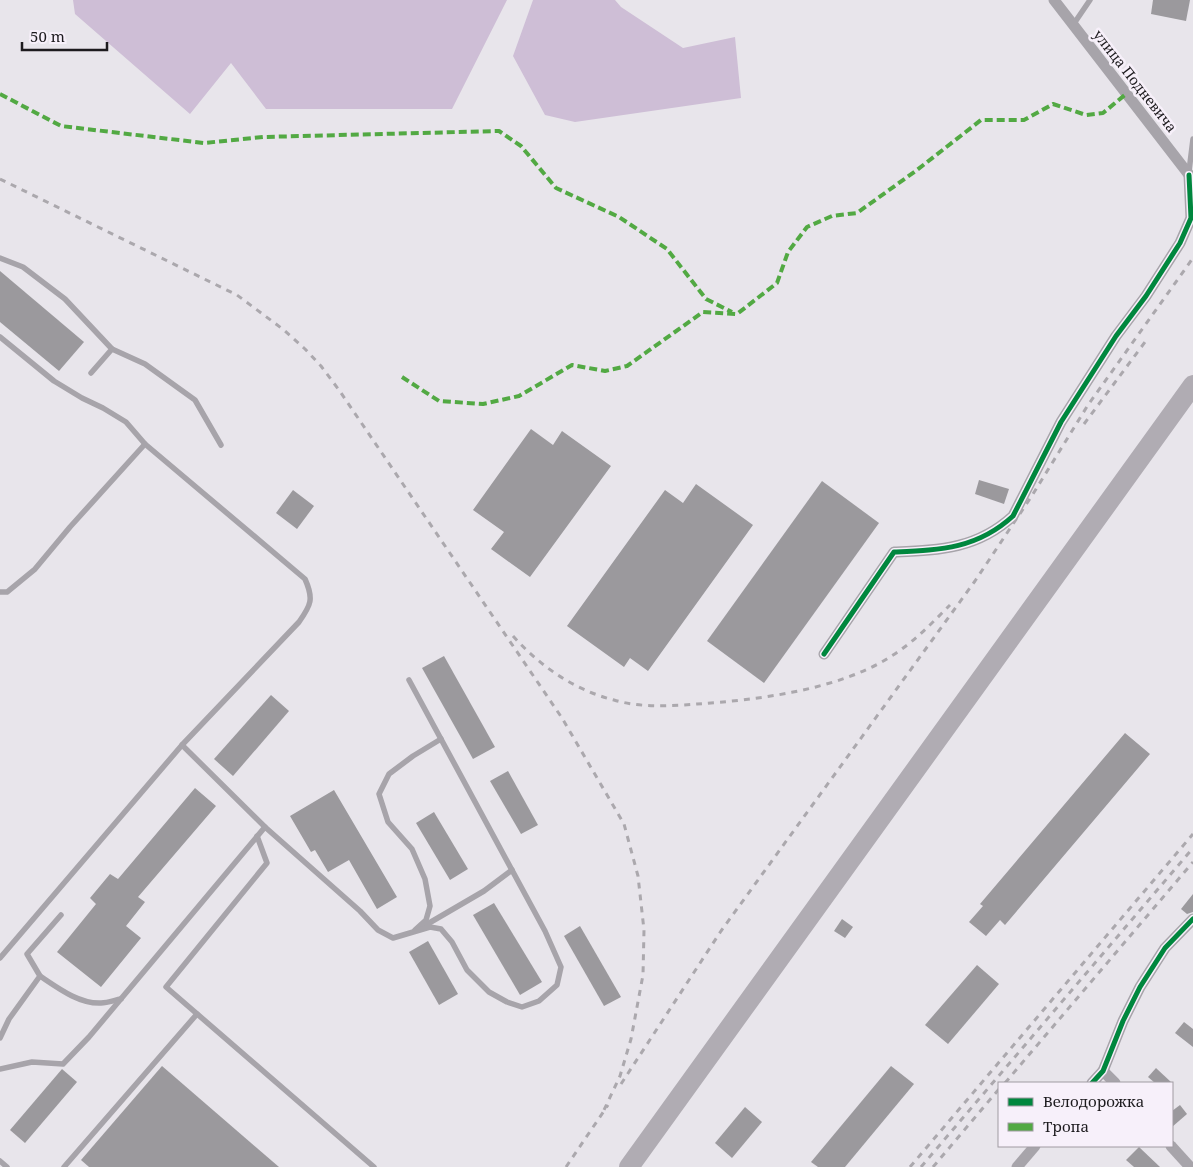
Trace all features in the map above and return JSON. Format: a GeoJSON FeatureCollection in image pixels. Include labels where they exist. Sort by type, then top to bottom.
{"type":"FeatureCollection","features":[{"type":"Feature","properties":{"kind":"highway"},"geometry":{"type":"LineString","coordinates":[[628,1167],[1193,385]]}},
{"type":"Feature","properties":{"kind":"street","name":"улица Подневича"},"geometry":{"type":"LineString","coordinates":[[1054,0],[1191,178]]}},
{"type":"Feature","properties":{"kind":"street"},"geometry":{"type":"LineString","coordinates":[[824,654],[894,552],[929,550],[974,542],[1002,526],[1013,516],[1061,422],[1116,336],[1146,296],[1180,243],[1191,218],[1191,178]]}},
{"type":"Feature","properties":{"kind":"street"},"geometry":{"type":"LineString","coordinates":[[1093,1082],[1103,1071],[1123,1021],[1140,987],[1165,948],[1193,919]]}},
{"type":"Feature","properties":{"kind":"street"},"geometry":{"type":"LineString","coordinates":[[1103,1071],[1114,1082]]}},
{"type":"Feature","properties":{"kind":"street"},"geometry":{"type":"LineString","coordinates":[[1018,1167],[1034,1147]]}},
{"type":"Feature","properties":{"kind":"street"},"geometry":{"type":"LineString","coordinates":[[1172,1147],[1190,1167]]}},
{"type":"Feature","properties":{"kind":"lane"},"geometry":{"type":"LineString","coordinates":[[1073,25],[1090,0]]}},
{"type":"Feature","properties":{"kind":"lane"},"geometry":{"type":"LineString","coordinates":[[1191,178],[1190,156],[1193,139]]}},
{"type":"Feature","properties":{"kind":"lane"},"geometry":{"type":"LineString","coordinates":[[0,258],[22,267],[64,299],[112,349],[144,364],[195,400],[221,446]]}},
{"type":"Feature","properties":{"kind":"lane"},"geometry":{"type":"LineString","coordinates":[[0,337],[54,381],[126,422],[145,444],[305,579],[311,592],[307,609],[299,622],[182,745],[0,958]]}},
{"type":"Feature","properties":{"kind":"lane"},"geometry":{"type":"LineString","coordinates":[[91,372],[112,349]]}},
{"type":"Feature","properties":{"kind":"lane"},"geometry":{"type":"LineString","coordinates":[[0,592],[7,592],[35,569],[145,444]]}},
{"type":"Feature","properties":{"kind":"lane"},"geometry":{"type":"LineString","coordinates":[[182,745],[265,827],[360,911],[378,930],[393,938],[430,927],[441,929],[452,942],[467,970],[489,992],[507,1002],[522,1007],[539,1001],[557,985],[561,968],[545,931],[409,680]]}},
{"type":"Feature","properties":{"kind":"lane"},"geometry":{"type":"LineString","coordinates":[[412,932],[426,920],[430,906],[425,879],[412,849],[388,822],[379,794],[389,774],[441,739]]}},
{"type":"Feature","properties":{"kind":"lane"},"geometry":{"type":"LineString","coordinates":[[0,1069],[32,1062],[63,1064],[89,1037],[265,827]]}},
{"type":"Feature","properties":{"kind":"lane"},"geometry":{"type":"LineString","coordinates":[[257,836],[267,864],[166,987],[374,1167]]}},
{"type":"Feature","properties":{"kind":"lane"},"geometry":{"type":"LineString","coordinates":[[412,932],[484,892],[512,870]]}},
{"type":"Feature","properties":{"kind":"lane"},"geometry":{"type":"LineString","coordinates":[[61,915],[27,954],[40,976],[82,1000],[102,1003],[121,998]]}},
{"type":"Feature","properties":{"kind":"lane"},"geometry":{"type":"LineString","coordinates":[[0,1038],[9,1020],[40,976]]}},
{"type":"Feature","properties":{"kind":"lane"},"geometry":{"type":"LineString","coordinates":[[64,1167],[197,1014]]}},
{"type":"Feature","properties":{"kind":"lane"},"geometry":{"type":"LineString","coordinates":[[0,1161],[7,1167]]}},
{"type":"Feature","properties":{"kind":"shaded area"},"geometry":{"type":"Polygon","coordinates":[[[73,0],[507,0],[452,109],[266,109],[231,63],[190,114],[75,14],[73,0]]]}},
{"type":"Feature","properties":{"kind":"shaded area"},"geometry":{"type":"Polygon","coordinates":[[[533,0],[615,0],[621,7],[683,48],[735,37],[741,98],[575,122],[545,115],[513,56],[533,0]]]}},
{"type":"Feature","properties":{"kind":"building"},"geometry":{"type":"Polygon","coordinates":[[[1153,0],[1190,0],[1186,21],[1151,14],[1153,0]]]}},
{"type":"Feature","properties":{"kind":"building"},"geometry":{"type":"Polygon","coordinates":[[[0,271],[84,342],[59,371],[0,322],[0,271]]]}},
{"type":"Feature","properties":{"kind":"building"},"geometry":{"type":"Polygon","coordinates":[[[531,429],[553,445],[562,431],[611,466],[530,577],[491,549],[504,532],[473,510],[531,429]]]}},
{"type":"Feature","properties":{"kind":"building"},"geometry":{"type":"Polygon","coordinates":[[[979,480],[1009,489],[1004,504],[975,494],[979,480]]]}},
{"type":"Feature","properties":{"kind":"building"},"geometry":{"type":"Polygon","coordinates":[[[822,481],[879,523],[764,683],[707,641],[822,481]]]}},
{"type":"Feature","properties":{"kind":"building"},"geometry":{"type":"Polygon","coordinates":[[[696,484],[753,525],[648,671],[630,658],[624,667],[567,626],[665,490],[683,503],[696,484]]]}},
{"type":"Feature","properties":{"kind":"building"},"geometry":{"type":"Polygon","coordinates":[[[293,490],[314,506],[297,529],[276,513],[293,490]]]}},
{"type":"Feature","properties":{"kind":"building"},"geometry":{"type":"Polygon","coordinates":[[[444,656],[495,747],[473,759],[422,668],[444,656]]]}},
{"type":"Feature","properties":{"kind":"building"},"geometry":{"type":"Polygon","coordinates":[[[271,695],[289,711],[233,776],[214,759],[271,695]]]}},
{"type":"Feature","properties":{"kind":"building"},"geometry":{"type":"Polygon","coordinates":[[[1125,733],[1150,754],[1005,925],[1000,920],[986,936],[969,922],[983,906],[980,904],[1125,733]]]}},
{"type":"Feature","properties":{"kind":"building"},"geometry":{"type":"Polygon","coordinates":[[[508,771],[538,825],[521,834],[490,781],[508,771]]]}},
{"type":"Feature","properties":{"kind":"building"},"geometry":{"type":"Polygon","coordinates":[[[195,788],[216,806],[138,897],[145,902],[126,926],[141,938],[101,987],[57,952],[96,904],[90,898],[110,874],[118,879],[195,788]]]}},
{"type":"Feature","properties":{"kind":"building"},"geometry":{"type":"Polygon","coordinates":[[[334,790],[397,897],[377,909],[349,860],[328,872],[315,850],[311,852],[290,816],[334,790]]]}},
{"type":"Feature","properties":{"kind":"building"},"geometry":{"type":"Polygon","coordinates":[[[434,812],[468,869],[450,880],[416,823],[434,812]]]}},
{"type":"Feature","properties":{"kind":"building"},"geometry":{"type":"Polygon","coordinates":[[[1193,894],[1193,912],[1187,914],[1181,909],[1193,894]]]}},
{"type":"Feature","properties":{"kind":"building"},"geometry":{"type":"Polygon","coordinates":[[[494,903],[542,982],[520,995],[473,915],[494,903]]]}},
{"type":"Feature","properties":{"kind":"building"},"geometry":{"type":"Polygon","coordinates":[[[842,919],[853,927],[845,938],[834,931],[842,919]]]}},
{"type":"Feature","properties":{"kind":"building"},"geometry":{"type":"Polygon","coordinates":[[[580,926],[621,997],[604,1006],[564,936],[580,926]]]}},
{"type":"Feature","properties":{"kind":"building"},"geometry":{"type":"Polygon","coordinates":[[[428,941],[458,994],[439,1005],[409,952],[428,941]]]}},
{"type":"Feature","properties":{"kind":"building"},"geometry":{"type":"Polygon","coordinates":[[[977,965],[999,984],[948,1044],[925,1025],[977,965]]]}},
{"type":"Feature","properties":{"kind":"building"},"geometry":{"type":"Polygon","coordinates":[[[1184,1022],[1193,1029],[1193,1047],[1175,1033],[1184,1022]]]}},
{"type":"Feature","properties":{"kind":"building"},"geometry":{"type":"Polygon","coordinates":[[[162,1066],[279,1167],[89,1167],[81,1160],[162,1066]]]}},
{"type":"Feature","properties":{"kind":"building"},"geometry":{"type":"Polygon","coordinates":[[[891,1066],[914,1084],[845,1167],[818,1167],[811,1162],[891,1066]]]}},
{"type":"Feature","properties":{"kind":"building"},"geometry":{"type":"Polygon","coordinates":[[[1156,1068],[1171,1082],[1154,1082],[1148,1077],[1156,1068]]]}},
{"type":"Feature","properties":{"kind":"building"},"geometry":{"type":"Polygon","coordinates":[[[62,1069],[77,1082],[25,1143],[10,1130],[62,1069]]]}},
{"type":"Feature","properties":{"kind":"building"},"geometry":{"type":"Polygon","coordinates":[[[1180,1105],[1187,1114],[1173,1126],[1173,1110],[1180,1105]]]}},
{"type":"Feature","properties":{"kind":"building"},"geometry":{"type":"Polygon","coordinates":[[[745,1107],[762,1122],[732,1158],[715,1143],[745,1107]]]}},
{"type":"Feature","properties":{"kind":"building"},"geometry":{"type":"Polygon","coordinates":[[[1139,1147],[1160,1167],[1134,1167],[1126,1160],[1139,1147]]]}},
{"type":"Feature","properties":{"kind":"railway"},"geometry":{"type":"LineString","coordinates":[[0,179],[237,295],[284,330],[305,349],[339,390],[562,718],[624,824],[638,876],[644,930],[643,975],[631,1039],[620,1076],[604,1110]]}},
{"type":"Feature","properties":{"kind":"railway"},"geometry":{"type":"LineString","coordinates":[[621,1084],[721,931],[975,581],[1033,494],[1088,405],[1193,258]]}},
{"type":"Feature","properties":{"kind":"railway"},"geometry":{"type":"LineString","coordinates":[[1084,424],[1148,338]]}},
{"type":"Feature","properties":{"kind":"railway"},"geometry":{"type":"LineString","coordinates":[[513,636],[546,667],[559,676],[599,696],[624,703],[655,706],[687,705],[771,696],[846,678],[898,652],[950,605]]}},
{"type":"Feature","properties":{"kind":"railway"},"geometry":{"type":"LineString","coordinates":[[910,1167],[1193,834]]}},
{"type":"Feature","properties":{"kind":"railway"},"geometry":{"type":"LineString","coordinates":[[921,1167],[1193,848]]}},
{"type":"Feature","properties":{"kind":"railway"},"geometry":{"type":"LineString","coordinates":[[1006,1082],[1193,862]]}},
{"type":"Feature","properties":{"kind":"railway"},"geometry":{"type":"LineString","coordinates":[[933,1167],[998,1090]]}},
{"type":"Feature","properties":{"kind":"railway"},"geometry":{"type":"LineString","coordinates":[[566,1167],[608,1105]]}},
{"type":"Feature","properties":{"kind":"marked path"},"geometry":{"type":"LineString","coordinates":[[0,94],[61,126],[204,143],[263,137],[499,131],[521,146],[556,188],[619,217],[667,249],[706,299],[732,312]]}},
{"type":"Feature","properties":{"kind":"marked path"},"geometry":{"type":"LineString","coordinates":[[402,377],[439,401],[483,404],[519,396],[572,365],[605,371],[627,366],[703,312],[737,314],[777,283],[788,252],[807,227],[832,216],[857,213],[917,170],[981,120],[1024,120],[1053,104],[1086,115],[1103,113],[1126,94]]}},
{"type":"Feature","properties":{"kind":"cycle path"},"geometry":{"type":"LineString","coordinates":[[824,654],[894,552],[957,546],[986,535],[1013,516],[1061,422],[1116,336],[1146,296],[1180,243],[1191,218],[1189,175]]}},
{"type":"Feature","properties":{"kind":"cycle path"},"geometry":{"type":"LineString","coordinates":[[1093,1082],[1103,1071],[1123,1021],[1140,987],[1165,948],[1193,919]]}}]}
